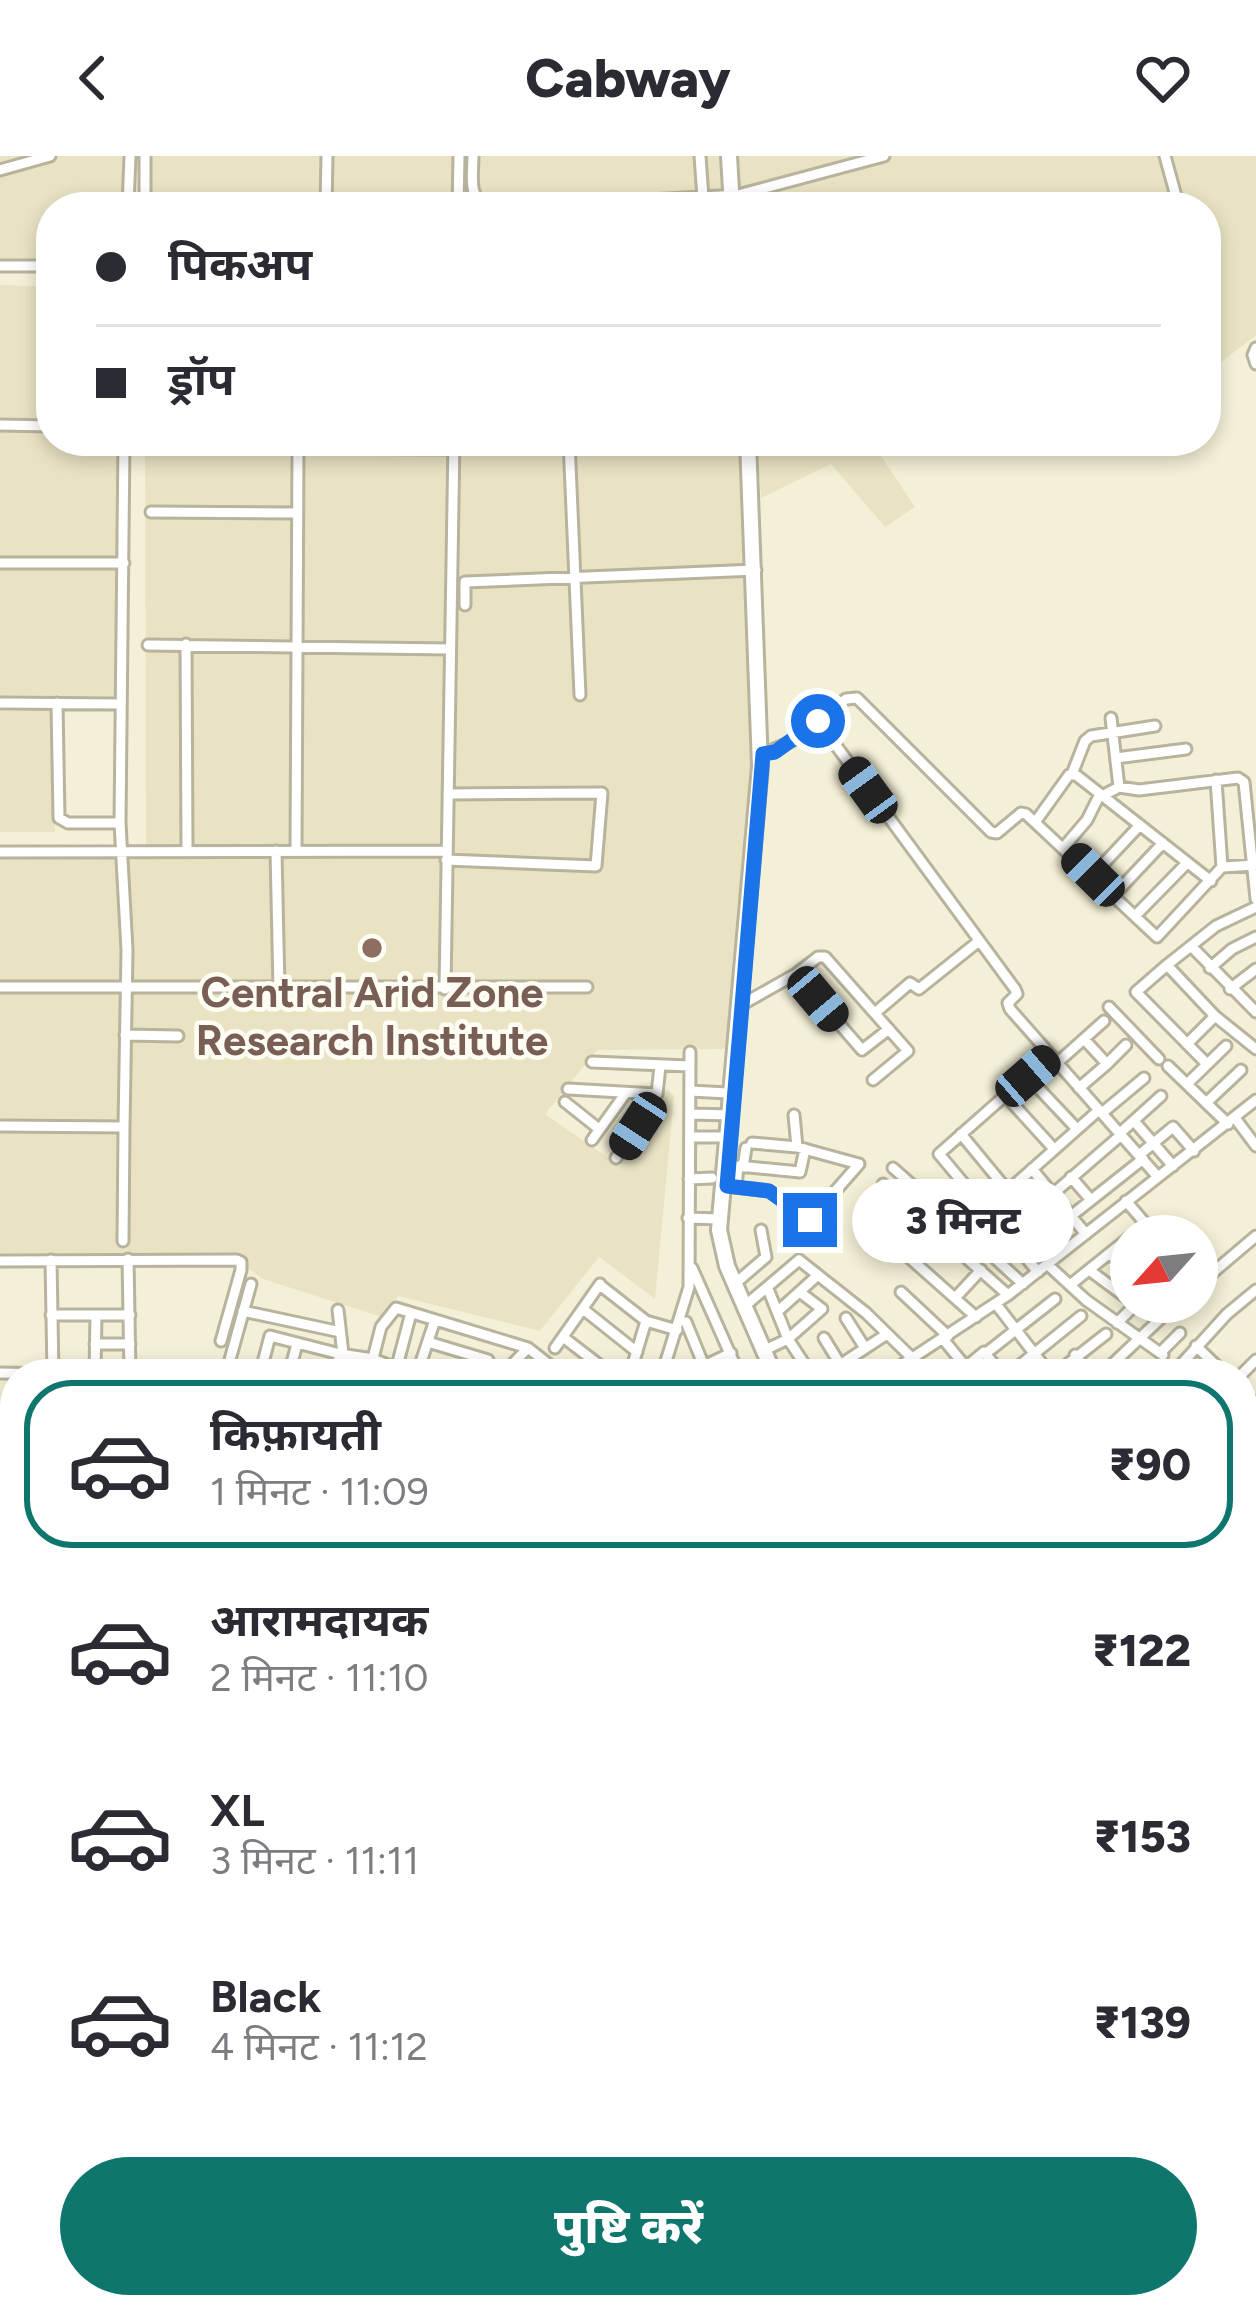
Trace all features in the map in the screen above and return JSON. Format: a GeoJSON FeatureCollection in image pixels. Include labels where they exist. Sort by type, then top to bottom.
{"type":"FeatureCollection","features":[{"type":"Feature","properties":{"kind":"main road"},"geometry":{"type":"LineString","coordinates":[[732,156],[736,192]]}},
{"type":"Feature","properties":{"kind":"main road"},"geometry":{"type":"LineString","coordinates":[[751,456],[760,766],[728,1093],[731,1186],[725,1240],[771,1359]]}},
{"type":"Feature","properties":{"kind":"main road"},"geometry":{"type":"LineString","coordinates":[[753,570],[763,754],[719,1219],[727,1266],[770,1359]]}},
{"type":"Feature","properties":{"kind":"street"},"geometry":{"type":"LineString","coordinates":[[0,170],[50,156]]}},
{"type":"Feature","properties":{"kind":"street"},"geometry":{"type":"LineString","coordinates":[[129,192],[130,156]]}},
{"type":"Feature","properties":{"kind":"street"},"geometry":{"type":"LineString","coordinates":[[145,192],[146,156]]}},
{"type":"Feature","properties":{"kind":"street"},"geometry":{"type":"LineString","coordinates":[[326,156],[326,192]]}},
{"type":"Feature","properties":{"kind":"street"},"geometry":{"type":"LineString","coordinates":[[458,192],[459,156]]}},
{"type":"Feature","properties":{"kind":"street"},"geometry":{"type":"LineString","coordinates":[[473,156],[473,192]]}},
{"type":"Feature","properties":{"kind":"street"},"geometry":{"type":"LineString","coordinates":[[700,156],[702,192]]}},
{"type":"Feature","properties":{"kind":"street"},"geometry":{"type":"LineString","coordinates":[[755,192],[884,156]]}},
{"type":"Feature","properties":{"kind":"street"},"geometry":{"type":"LineString","coordinates":[[1165,156],[1175,192]]}},
{"type":"Feature","properties":{"kind":"street"},"geometry":{"type":"LineString","coordinates":[[0,266],[36,266]]}},
{"type":"Feature","properties":{"kind":"street"},"geometry":{"type":"LineString","coordinates":[[1256,348],[1252,355],[1256,364]]}},
{"type":"Feature","properties":{"kind":"street"},"geometry":{"type":"LineString","coordinates":[[0,425],[36,426]]}},
{"type":"Feature","properties":{"kind":"street"},"geometry":{"type":"LineString","coordinates":[[123,1241],[124,456]]}},
{"type":"Feature","properties":{"kind":"street"},"geometry":{"type":"LineString","coordinates":[[296,851],[298,456]]}},
{"type":"Feature","properties":{"kind":"street"},"geometry":{"type":"LineString","coordinates":[[445,989],[454,456]]}},
{"type":"Feature","properties":{"kind":"street"},"geometry":{"type":"LineString","coordinates":[[569,456],[580,695]]}},
{"type":"Feature","properties":{"kind":"street"},"geometry":{"type":"LineString","coordinates":[[151,512],[297,513]]}},
{"type":"Feature","properties":{"kind":"street"},"geometry":{"type":"LineString","coordinates":[[0,563],[124,562]]}},
{"type":"Feature","properties":{"kind":"street"},"geometry":{"type":"LineString","coordinates":[[465,605],[465,582],[753,570]]}},
{"type":"Feature","properties":{"kind":"street"},"geometry":{"type":"LineString","coordinates":[[185,644],[187,849]]}},
{"type":"Feature","properties":{"kind":"street"},"geometry":{"type":"LineString","coordinates":[[148,645],[450,649]]}},
{"type":"Feature","properties":{"kind":"street"},"geometry":{"type":"LineString","coordinates":[[763,754],[775,752],[846,699],[857,698],[993,833],[1021,813],[1036,821],[1157,937],[1222,867],[1216,780]]}},
{"type":"Feature","properties":{"kind":"street"},"geometry":{"type":"LineString","coordinates":[[0,703],[121,704]]}},
{"type":"Feature","properties":{"kind":"street"},"geometry":{"type":"LineString","coordinates":[[58,703],[59,818],[68,823],[120,823]]}},
{"type":"Feature","properties":{"kind":"street"},"geometry":{"type":"LineString","coordinates":[[1112,718],[1120,787]]}},
{"type":"Feature","properties":{"kind":"street"},"geometry":{"type":"LineString","coordinates":[[818,721],[1016,992],[1008,1003],[1010,1009],[1158,1177]]}},
{"type":"Feature","properties":{"kind":"street"},"geometry":{"type":"LineString","coordinates":[[1036,821],[1072,774],[1085,741],[1113,731],[1155,726]]}},
{"type":"Feature","properties":{"kind":"street"},"geometry":{"type":"LineString","coordinates":[[1116,758],[1186,749]]}},
{"type":"Feature","properties":{"kind":"street"},"geometry":{"type":"LineString","coordinates":[[1072,774],[1211,881]]}},
{"type":"Feature","properties":{"kind":"street"},"geometry":{"type":"LineString","coordinates":[[1064,848],[1101,795],[1120,787],[1138,790],[1238,778],[1247,786],[1256,903],[1190,946],[1136,992],[1207,1064]]}},
{"type":"Feature","properties":{"kind":"street"},"geometry":{"type":"LineString","coordinates":[[0,852],[296,851],[596,866],[602,793],[448,794]]}},
{"type":"Feature","properties":{"kind":"street"},"geometry":{"type":"LineString","coordinates":[[1093,875],[1140,825]]}},
{"type":"Feature","properties":{"kind":"street"},"geometry":{"type":"LineString","coordinates":[[1114,895],[1163,844]]}},
{"type":"Feature","properties":{"kind":"street"},"geometry":{"type":"LineString","coordinates":[[276,851],[279,989]]}},
{"type":"Feature","properties":{"kind":"street"},"geometry":{"type":"LineString","coordinates":[[1135,916],[1187,863]]}},
{"type":"Feature","properties":{"kind":"street"},"geometry":{"type":"LineString","coordinates":[[1222,867],[1255,865]]}},
{"type":"Feature","properties":{"kind":"street"},"geometry":{"type":"LineString","coordinates":[[1210,968],[1256,937]]}},
{"type":"Feature","properties":{"kind":"street"},"geometry":{"type":"LineString","coordinates":[[874,1013],[907,985],[919,989],[979,941]]}},
{"type":"Feature","properties":{"kind":"street"},"geometry":{"type":"LineString","coordinates":[[1190,946],[1256,1012]]}},
{"type":"Feature","properties":{"kind":"street"},"geometry":{"type":"LineString","coordinates":[[741,1005],[823,956],[908,1051],[873,1080]]}},
{"type":"Feature","properties":{"kind":"street"},"geometry":{"type":"LineString","coordinates":[[1167,965],[1217,1017],[1256,1048]]}},
{"type":"Feature","properties":{"kind":"street"},"geometry":{"type":"LineString","coordinates":[[1230,989],[1256,969]]}},
{"type":"Feature","properties":{"kind":"street"},"geometry":{"type":"LineString","coordinates":[[796,974],[862,1050],[889,1029]]}},
{"type":"Feature","properties":{"kind":"street"},"geometry":{"type":"LineString","coordinates":[[0,987],[587,987]]}},
{"type":"Feature","properties":{"kind":"street"},"geometry":{"type":"LineString","coordinates":[[1187,1045],[1240,998]]}},
{"type":"Feature","properties":{"kind":"street"},"geometry":{"type":"LineString","coordinates":[[1109,1007],[1256,1146]]}},
{"type":"Feature","properties":{"kind":"street"},"geometry":{"type":"LineString","coordinates":[[1142,1041],[1163,1021]]}},
{"type":"Feature","properties":{"kind":"street"},"geometry":{"type":"LineString","coordinates":[[1104,1022],[1028,1076],[939,1154],[1024,1254],[1110,1317]]}},
{"type":"Feature","properties":{"kind":"street"},"geometry":{"type":"LineString","coordinates":[[1245,1040],[1256,1029]]}},
{"type":"Feature","properties":{"kind":"street"},"geometry":{"type":"LineString","coordinates":[[125,1035],[178,1036]]}},
{"type":"Feature","properties":{"kind":"street"},"geometry":{"type":"LineString","coordinates":[[1084,1039],[1107,1064]]}},
{"type":"Feature","properties":{"kind":"street"},"geometry":{"type":"LineString","coordinates":[[1079,1088],[1126,1045]]}},
{"type":"Feature","properties":{"kind":"street"},"geometry":{"type":"LineString","coordinates":[[1187,1084],[1226,1046]]}},
{"type":"Feature","properties":{"kind":"street"},"geometry":{"type":"LineString","coordinates":[[668,1359],[687,1302],[690,1263],[690,1052]]}},
{"type":"Feature","properties":{"kind":"street"},"geometry":{"type":"LineString","coordinates":[[592,1062],[689,1066]]}},
{"type":"Feature","properties":{"kind":"street"},"geometry":{"type":"LineString","coordinates":[[616,1158],[657,1094],[660,1066]]}},
{"type":"Feature","properties":{"kind":"street"},"geometry":{"type":"LineString","coordinates":[[1206,1103],[1241,1070]]}},
{"type":"Feature","properties":{"kind":"street"},"geometry":{"type":"LineString","coordinates":[[1028,1076],[1077,1129]]}},
{"type":"Feature","properties":{"kind":"street"},"geometry":{"type":"LineString","coordinates":[[986,1210],[1077,1129],[1144,1078]]}},
{"type":"Feature","properties":{"kind":"street"},"geometry":{"type":"LineString","coordinates":[[568,1089],[657,1094]]}},
{"type":"Feature","properties":{"kind":"street"},"geometry":{"type":"LineString","coordinates":[[690,1091],[728,1093]]}},
{"type":"Feature","properties":{"kind":"street"},"geometry":{"type":"LineString","coordinates":[[592,1140],[625,1094]]}},
{"type":"Feature","properties":{"kind":"street"},"geometry":{"type":"LineString","coordinates":[[1005,1095],[1054,1149]]}},
{"type":"Feature","properties":{"kind":"street"},"geometry":{"type":"LineString","coordinates":[[987,1251],[1161,1096]]}},
{"type":"Feature","properties":{"kind":"street"},"geometry":{"type":"LineString","coordinates":[[747,1304],[799,1260],[913,1359],[1023,1284],[1256,1100]]}},
{"type":"Feature","properties":{"kind":"street"},"geometry":{"type":"LineString","coordinates":[[565,1102],[599,1129]]}},
{"type":"Feature","properties":{"kind":"street"},"geometry":{"type":"LineString","coordinates":[[690,1114],[730,1115]]}},
{"type":"Feature","properties":{"kind":"street"},"geometry":{"type":"LineString","coordinates":[[743,1167],[749,1146],[797,1147],[859,1164],[810,1220],[769,1191],[731,1186],[738,1166],[743,1167],[788,1172],[801,1172],[797,1147],[794,1115]]}},
{"type":"Feature","properties":{"kind":"street"},"geometry":{"type":"LineString","coordinates":[[1133,1120],[1173,1166]]}},
{"type":"Feature","properties":{"kind":"street"},"geometry":{"type":"LineString","coordinates":[[0,1126],[124,1127]]}},
{"type":"Feature","properties":{"kind":"street"},"geometry":{"type":"LineString","coordinates":[[1024,1254],[1173,1127],[1194,1151]]}},
{"type":"Feature","properties":{"kind":"street"},"geometry":{"type":"LineString","coordinates":[[961,1134],[1008,1191]]}},
{"type":"Feature","properties":{"kind":"street"},"geometry":{"type":"LineString","coordinates":[[690,1137],[725,1137]]}},
{"type":"Feature","properties":{"kind":"street"},"geometry":{"type":"LineString","coordinates":[[893,1168],[1023,1284]]}},
{"type":"Feature","properties":{"kind":"street"},"geometry":{"type":"LineString","coordinates":[[1032,1169],[1086,1234]]}},
{"type":"Feature","properties":{"kind":"street"},"geometry":{"type":"LineString","coordinates":[[1071,1177],[1091,1200]]}},
{"type":"Feature","properties":{"kind":"street"},"geometry":{"type":"LineString","coordinates":[[689,1179],[712,1178]]}},
{"type":"Feature","properties":{"kind":"street"},"geometry":{"type":"LineString","coordinates":[[883,1184],[931,1233],[1008,1294]]}},
{"type":"Feature","properties":{"kind":"street"},"geometry":{"type":"LineString","coordinates":[[893,1192],[867,1220],[976,1317]]}},
{"type":"Feature","properties":{"kind":"street"},"geometry":{"type":"LineString","coordinates":[[1126,1201],[1138,1215]]}},
{"type":"Feature","properties":{"kind":"street"},"geometry":{"type":"LineString","coordinates":[[1030,1212],[1048,1234]]}},
{"type":"Feature","properties":{"kind":"street"},"geometry":{"type":"LineString","coordinates":[[913,1259],[945,1214]]}},
{"type":"Feature","properties":{"kind":"street"},"geometry":{"type":"LineString","coordinates":[[688,1218],[719,1219]]}},
{"type":"Feature","properties":{"kind":"street"},"geometry":{"type":"LineString","coordinates":[[890,1240],[907,1220]]}},
{"type":"Feature","properties":{"kind":"street"},"geometry":{"type":"LineString","coordinates":[[737,1280],[766,1257],[761,1230]]}},
{"type":"Feature","properties":{"kind":"street"},"geometry":{"type":"LineString","coordinates":[[1218,1268],[1256,1236]]}},
{"type":"Feature","properties":{"kind":"street"},"geometry":{"type":"LineString","coordinates":[[1070,1285],[1109,1254]]}},
{"type":"Feature","properties":{"kind":"street"},"geometry":{"type":"LineString","coordinates":[[128,1259],[130,1359]]}},
{"type":"Feature","properties":{"kind":"street"},"geometry":{"type":"LineString","coordinates":[[51,1260],[52,1359]]}},
{"type":"Feature","properties":{"kind":"street"},"geometry":{"type":"LineString","coordinates":[[0,1262],[242,1262],[220,1341]]}},
{"type":"Feature","properties":{"kind":"street"},"geometry":{"type":"LineString","coordinates":[[690,1263],[734,1359]]}},
{"type":"Feature","properties":{"kind":"street"},"geometry":{"type":"LineString","coordinates":[[955,1298],[981,1270]]}},
{"type":"Feature","properties":{"kind":"street"},"geometry":{"type":"LineString","coordinates":[[1089,1270],[1110,1285]]}},
{"type":"Feature","properties":{"kind":"street"},"geometry":{"type":"LineString","coordinates":[[777,1312],[818,1275]]}},
{"type":"Feature","properties":{"kind":"street"},"geometry":{"type":"LineString","coordinates":[[555,1348],[602,1282],[646,1321],[681,1325],[712,1310]]}},
{"type":"Feature","properties":{"kind":"street"},"geometry":{"type":"LineString","coordinates":[[230,1359],[251,1284]]}},
{"type":"Feature","properties":{"kind":"street"},"geometry":{"type":"LineString","coordinates":[[768,1289],[801,1359]]}},
{"type":"Feature","properties":{"kind":"street"},"geometry":{"type":"LineString","coordinates":[[1186,1359],[1256,1290]]}},
{"type":"Feature","properties":{"kind":"street"},"geometry":{"type":"LineString","coordinates":[[902,1292],[946,1338],[957,1359]]}},
{"type":"Feature","properties":{"kind":"street"},"geometry":{"type":"LineString","coordinates":[[767,1349],[788,1339],[822,1309],[801,1293]]}},
{"type":"Feature","properties":{"kind":"street"},"geometry":{"type":"LineString","coordinates":[[979,1359],[1055,1299]]}},
{"type":"Feature","properties":{"kind":"street"},"geometry":{"type":"LineString","coordinates":[[996,1304],[1039,1359]]}},
{"type":"Feature","properties":{"kind":"street"},"geometry":{"type":"LineString","coordinates":[[373,1358],[381,1327],[395,1309],[529,1348],[540,1359]]}},
{"type":"Feature","properties":{"kind":"street"},"geometry":{"type":"LineString","coordinates":[[583,1309],[637,1352]]}},
{"type":"Feature","properties":{"kind":"street"},"geometry":{"type":"LineString","coordinates":[[338,1310],[339,1359]]}},
{"type":"Feature","properties":{"kind":"street"},"geometry":{"type":"LineString","coordinates":[[243,1311],[336,1331]]}},
{"type":"Feature","properties":{"kind":"street"},"geometry":{"type":"LineString","coordinates":[[399,1359],[411,1313]]}},
{"type":"Feature","properties":{"kind":"street"},"geometry":{"type":"LineString","coordinates":[[51,1315],[130,1316]]}},
{"type":"Feature","properties":{"kind":"street"},"geometry":{"type":"LineString","coordinates":[[95,1359],[96,1315]]}},
{"type":"Feature","properties":{"kind":"street"},"geometry":{"type":"LineString","coordinates":[[1027,1359],[1081,1316]]}},
{"type":"Feature","properties":{"kind":"street"},"geometry":{"type":"LineString","coordinates":[[846,1318],[865,1348]]}},
{"type":"Feature","properties":{"kind":"street"},"geometry":{"type":"LineString","coordinates":[[421,1359],[435,1320]]}},
{"type":"Feature","properties":{"kind":"street"},"geometry":{"type":"LineString","coordinates":[[635,1359],[646,1321]]}},
{"type":"Feature","properties":{"kind":"street"},"geometry":{"type":"LineString","coordinates":[[1117,1323],[1161,1354],[1180,1333]]}},
{"type":"Feature","properties":{"kind":"street"},"geometry":{"type":"LineString","coordinates":[[1118,1359],[1156,1323]]}},
{"type":"Feature","properties":{"kind":"street"},"geometry":{"type":"LineString","coordinates":[[681,1325],[700,1359]]}},
{"type":"Feature","properties":{"kind":"street"},"geometry":{"type":"LineString","coordinates":[[853,1359],[887,1334]]}},
{"type":"Feature","properties":{"kind":"street"},"geometry":{"type":"LineString","coordinates":[[1071,1359],[1106,1334]]}},
{"type":"Feature","properties":{"kind":"street"},"geometry":{"type":"LineString","coordinates":[[264,1359],[270,1336],[376,1359]]}},
{"type":"Feature","properties":{"kind":"street"},"geometry":{"type":"LineString","coordinates":[[563,1337],[592,1359]]}},
{"type":"Feature","properties":{"kind":"street"},"geometry":{"type":"LineString","coordinates":[[824,1338],[837,1359]]}},
{"type":"Feature","properties":{"kind":"street"},"geometry":{"type":"LineString","coordinates":[[428,1342],[485,1359]]}},
{"type":"Feature","properties":{"kind":"street"},"geometry":{"type":"LineString","coordinates":[[95,1344],[130,1344]]}},
{"type":"Feature","properties":{"kind":"street"},"geometry":{"type":"LineString","coordinates":[[295,1359],[297,1344]]}},
{"type":"Feature","properties":{"kind":"street"},"geometry":{"type":"LineString","coordinates":[[1196,1346],[1209,1359]]}},
{"type":"Feature","properties":{"kind":"street"},"geometry":{"type":"LineString","coordinates":[[519,1359],[529,1348]]}},
{"type":"Feature","properties":{"kind":"street"},"geometry":{"type":"LineString","coordinates":[[719,1359],[731,1353]]}},
{"type":"Feature","properties":{"kind":"street"},"geometry":{"type":"LineString","coordinates":[[985,1354],[990,1359]]}},
{"type":"Feature","properties":{"kind":"street"},"geometry":{"type":"LineString","coordinates":[[1076,1355],[1079,1359]]}},
{"type":"Feature","properties":{"kind":"shaded area"},"geometry":{"type":"Polygon","coordinates":[[[0,156],[127,156],[126,192],[36,192],[36,264],[0,265],[0,156]]]}},
{"type":"Feature","properties":{"kind":"shaded area"},"geometry":{"type":"Polygon","coordinates":[[[146,156],[722,156],[725,192],[146,192],[146,156]]]}},
{"type":"Feature","properties":{"kind":"shaded area"},"geometry":{"type":"Polygon","coordinates":[[[735,156],[1256,156],[1256,335],[1221,362],[1221,192],[738,192],[735,156]]]}},
{"type":"Feature","properties":{"kind":"shaded area"},"geometry":{"type":"Polygon","coordinates":[[[0,285],[36,286],[36,456],[119,456],[119,696],[0,696],[0,285]]]}},
{"type":"Feature","properties":{"kind":"shaded area","name":"Central Arid Zone Research Institute"},"geometry":{"type":"Polygon","coordinates":[[[145,456],[741,456],[759,772],[734,1049],[597,1050],[545,1114],[620,1166],[667,1089],[674,1096],[655,1299],[599,1257],[540,1331],[398,1296],[385,1318],[227,1264],[129,1253],[0,1253],[0,846],[146,846],[145,456]]]}},
{"type":"Feature","properties":{"kind":"shaded area"},"geometry":{"type":"Polygon","coordinates":[[[758,456],[881,456],[915,507],[885,527],[831,464],[761,498],[758,456]]]}},
{"type":"Feature","properties":{"kind":"shaded area"},"geometry":{"type":"Polygon","coordinates":[[[0,711],[55,711],[55,832],[0,832],[0,711]]]}},
{"type":"Feature","properties":{"kind":"place","name":"Central Arid Zone Research Institute"},"geometry":{"type":"Point","coordinates":[372,948]}},
{"type":"Feature","properties":{"kind":"route"},"geometry":{"type":"LineString","coordinates":[[810,1220],[769,1191],[727,1186],[763,754],[775,752],[818,721]]}}]}
